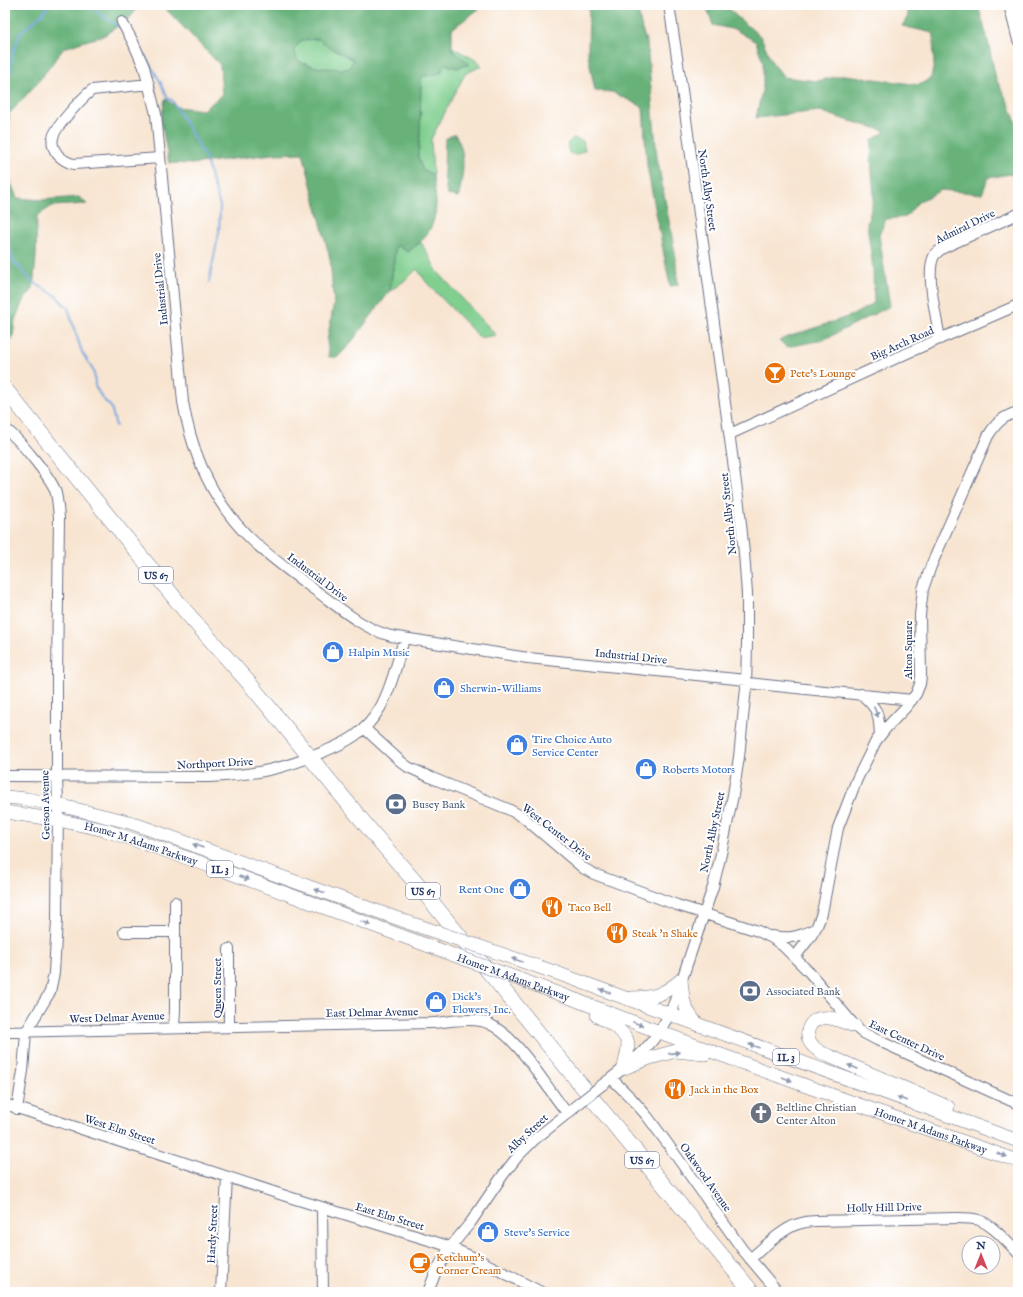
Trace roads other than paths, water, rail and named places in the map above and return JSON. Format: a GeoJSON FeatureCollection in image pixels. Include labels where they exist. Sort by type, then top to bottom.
{"type":"FeatureCollection","features":[{"type":"Feature","properties":{"kind":"highway","name":"US 67"},"geometry":{"type":"LineString","coordinates":[[5,389],[182,606],[249,683],[310,758],[422,890],[562,1063],[752,1292]]}},
{"type":"Feature","properties":{"kind":"main road","name":"Homer M Adams Parkway"},"geometry":{"type":"LineString","coordinates":[[5,797],[27,799],[58,805],[129,822],[410,923],[554,972],[1018,1141]]}},
{"type":"Feature","properties":{"kind":"main road","name":"Homer M Adams Parkway"},"geometry":{"type":"LineString","coordinates":[[5,812],[58,820],[105,830],[154,846],[576,1000],[658,1032],[852,1103],[1018,1161]]}},
{"type":"Feature","properties":{"kind":"main road"},"geometry":{"type":"LineString","coordinates":[[622,998],[646,998],[667,992],[681,980]]}},
{"type":"Feature","properties":{"kind":"main road"},"geometry":{"type":"LineString","coordinates":[[681,980],[683,999],[688,1014],[700,1026]]}},
{"type":"Feature","properties":{"kind":"main road"},"geometry":{"type":"LineString","coordinates":[[546,989],[610,1022],[620,1031],[627,1040],[624,1068]]}},
{"type":"Feature","properties":{"kind":"main road"},"geometry":{"type":"LineString","coordinates":[[855,1026],[827,1018],[820,1018],[814,1020],[810,1024],[808,1028],[808,1040],[813,1047],[829,1056],[1018,1137]]}},
{"type":"Feature","properties":{"kind":"main road"},"geometry":{"type":"LineString","coordinates":[[624,1068],[650,1058],[676,1051],[729,1058]]}},
{"type":"Feature","properties":{"kind":"street","name":"North Alby Street"},"geometry":{"type":"LineString","coordinates":[[669,5],[740,505],[747,594],[746,680],[739,758],[733,795],[713,887],[669,1015]]}},
{"type":"Feature","properties":{"kind":"street"},"geometry":{"type":"LineString","coordinates":[[1009,5],[1018,40]]}},
{"type":"Feature","properties":{"kind":"street","name":"Industrial Drive"},"geometry":{"type":"LineString","coordinates":[[122,22],[139,55],[149,84],[156,114],[183,402],[192,441],[206,478],[217,496],[233,519],[266,553],[345,612],[380,634],[528,658],[746,680],[748,683],[912,700]]}},
{"type":"Feature","properties":{"kind":"street"},"geometry":{"type":"LineString","coordinates":[[149,84],[92,90],[69,113],[54,132],[52,144],[54,149],[65,161],[74,164],[160,158]]}},
{"type":"Feature","properties":{"kind":"street","name":"Admiral Drive"},"geometry":{"type":"LineString","coordinates":[[940,339],[931,273],[934,257],[944,248],[1018,214]]}},
{"type":"Feature","properties":{"kind":"street","name":"Big Arch Road"},"geometry":{"type":"LineString","coordinates":[[730,434],[1018,305]]}},
{"type":"Feature","properties":{"kind":"street","name":"Alton Square"},"geometry":{"type":"LineString","coordinates":[[795,957],[811,936],[822,912],[832,855],[842,818],[862,767],[880,736],[912,700],[920,684],[920,609],[926,578],[988,436],[1000,420],[1010,414],[1018,412]]}},
{"type":"Feature","properties":{"kind":"street","name":"Gerson Avenue"},"geometry":{"type":"LineString","coordinates":[[5,429],[41,467],[51,481],[57,499],[59,518],[58,820],[53,981],[50,992],[26,1032],[23,1071],[17,1109]]}},
{"type":"Feature","properties":{"kind":"street","name":"Northport Drive"},"geometry":{"type":"LineString","coordinates":[[5,776],[57,778],[210,777],[258,773],[296,763],[344,743],[364,728],[374,718],[386,696],[404,639]]}},
{"type":"Feature","properties":{"kind":"street"},"geometry":{"type":"LineString","coordinates":[[861,694],[873,705],[877,713],[880,721],[880,736]]}},
{"type":"Feature","properties":{"kind":"street","name":"West Center Drive"},"geometry":{"type":"LineString","coordinates":[[364,728],[408,767],[508,809],[523,817],[583,868],[607,880],[703,914]]}},
{"type":"Feature","properties":{"kind":"street"},"geometry":{"type":"LineString","coordinates":[[174,1028],[175,902]]}},
{"type":"Feature","properties":{"kind":"street","name":"East Center Drive"},"geometry":{"type":"LineString","coordinates":[[703,914],[758,931],[783,946],[814,977],[855,1026],[864,1033],[1018,1104]]}},
{"type":"Feature","properties":{"kind":"street"},"geometry":{"type":"LineString","coordinates":[[764,934],[790,938],[800,937],[815,929]]}},
{"type":"Feature","properties":{"kind":"street"},"geometry":{"type":"LineString","coordinates":[[124,932],[174,932]]}},
{"type":"Feature","properties":{"kind":"street","name":"Queen Street"},"geometry":{"type":"LineString","coordinates":[[229,949],[229,1027]]}},
{"type":"Feature","properties":{"kind":"street","name":"Alby Street"},"geometry":{"type":"LineString","coordinates":[[428,1292],[434,1274],[450,1247],[471,1222],[518,1156],[602,1084],[643,1052],[653,1041],[669,1015]]}},
{"type":"Feature","properties":{"kind":"street","name":"East Delmar Avenue"},"geometry":{"type":"LineString","coordinates":[[229,1027],[432,1023],[469,1020],[480,1021],[497,1027],[515,1043],[558,1102],[571,1111]]}},
{"type":"Feature","properties":{"kind":"street","name":"West Delmar Avenue"},"geometry":{"type":"LineString","coordinates":[[5,1032],[229,1027]]}},
{"type":"Feature","properties":{"kind":"street","name":"Oakwood Avenue"},"geometry":{"type":"LineString","coordinates":[[611,1078],[647,1116],[750,1259],[778,1292]]}},
{"type":"Feature","properties":{"kind":"street","name":"West Elm Street"},"geometry":{"type":"LineString","coordinates":[[5,1104],[227,1177]]}},
{"type":"Feature","properties":{"kind":"street","name":"East Elm Street"},"geometry":{"type":"LineString","coordinates":[[227,1177],[450,1247],[541,1292]]}},
{"type":"Feature","properties":{"kind":"street","name":"Hardy Street"},"geometry":{"type":"LineString","coordinates":[[221,1292],[227,1177]]}},
{"type":"Feature","properties":{"kind":"street"},"geometry":{"type":"LineString","coordinates":[[322,1208],[323,1292]]}},
{"type":"Feature","properties":{"kind":"street","name":"Holly Hill Drive"},"geometry":{"type":"LineString","coordinates":[[750,1259],[782,1233],[798,1224],[816,1221],[887,1219],[969,1218],[987,1224],[1018,1253]]}},
{"type":"Feature","properties":{"kind":"waterway"},"geometry":{"type":"LineString","coordinates":[[5,80],[10,73],[13,53],[20,33],[42,14],[49,5]]}},
{"type":"Feature","properties":{"kind":"waterway"},"geometry":{"type":"LineString","coordinates":[[91,5],[97,12],[122,29]]}},
{"type":"Feature","properties":{"kind":"waterway"},"geometry":{"type":"LineString","coordinates":[[143,53],[160,81],[168,99],[172,100],[205,157],[220,206],[219,232],[209,282]]}},
{"type":"Feature","properties":{"kind":"waterway"},"geometry":{"type":"LineString","coordinates":[[5,235],[14,262],[33,282],[56,296],[68,308],[82,352],[94,372],[95,386],[102,398],[111,407],[116,426]]}},
{"type":"Feature","properties":{"kind":"place","name":"Pete's Lounge"},"geometry":{"type":"Point","coordinates":[775,373]}},
{"type":"Feature","properties":{"kind":"place","name":"Halpin Music"},"geometry":{"type":"Point","coordinates":[333,652]}},
{"type":"Feature","properties":{"kind":"place","name":"Sherwin-Williams"},"geometry":{"type":"Point","coordinates":[444,688]}},
{"type":"Feature","properties":{"kind":"place","name":"Tire Choice Auto Service Center"},"geometry":{"type":"Point","coordinates":[517,745]}},
{"type":"Feature","properties":{"kind":"place","name":"Roberts Motors"},"geometry":{"type":"Point","coordinates":[646,769]}},
{"type":"Feature","properties":{"kind":"place","name":"Busey Bank"},"geometry":{"type":"Point","coordinates":[396,804]}},
{"type":"Feature","properties":{"kind":"place","name":"Rent One"},"geometry":{"type":"Point","coordinates":[520,889]}},
{"type":"Feature","properties":{"kind":"place","name":"Taco Bell"},"geometry":{"type":"Point","coordinates":[552,907]}},
{"type":"Feature","properties":{"kind":"place","name":"Steak 'n Shake"},"geometry":{"type":"Point","coordinates":[617,933]}},
{"type":"Feature","properties":{"kind":"place","name":"Associated Bank"},"geometry":{"type":"Point","coordinates":[750,991]}},
{"type":"Feature","properties":{"kind":"place","name":"Dick's Flowers, Inc."},"geometry":{"type":"Point","coordinates":[436,1002]}},
{"type":"Feature","properties":{"kind":"place","name":"Jack in the Box"},"geometry":{"type":"Point","coordinates":[675,1089]}},
{"type":"Feature","properties":{"kind":"place","name":"Beltline Christian Center Alton"},"geometry":{"type":"Point","coordinates":[761,1113]}},
{"type":"Feature","properties":{"kind":"place","name":"Steve's Service"},"geometry":{"type":"Point","coordinates":[488,1232]}},
{"type":"Feature","properties":{"kind":"place","name":"Ketchum's Corner Cream"},"geometry":{"type":"Point","coordinates":[420,1263]}}]}
